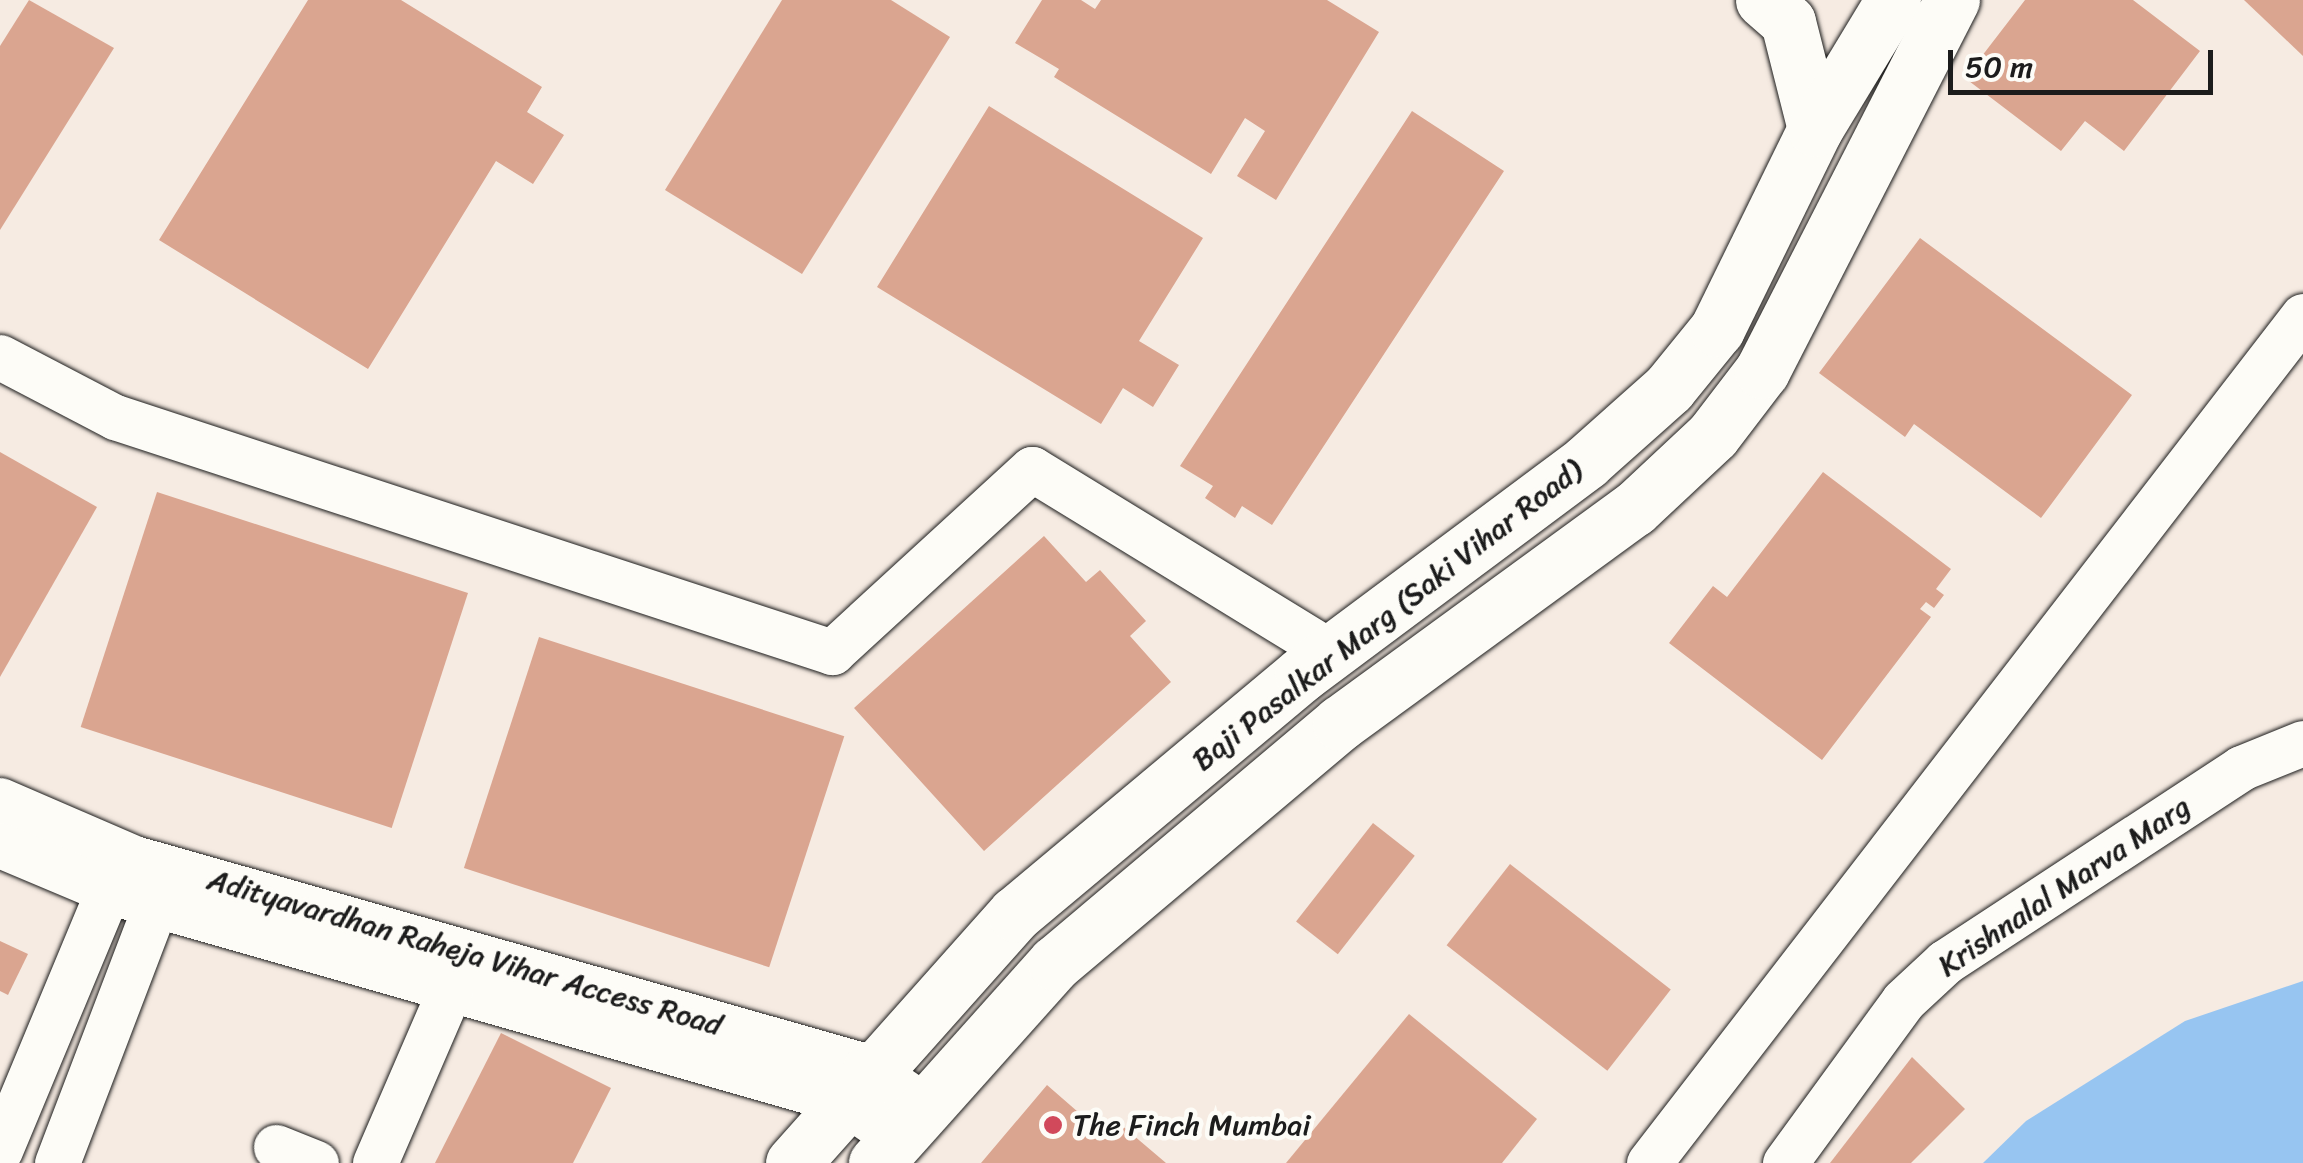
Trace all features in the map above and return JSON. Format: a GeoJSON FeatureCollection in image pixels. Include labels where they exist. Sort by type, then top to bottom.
{"type":"FeatureCollection","features":[{"type":"Feature","properties":{"kind":"main road"},"geometry":{"type":"LineString","coordinates":[[1763,0],[1788,22],[1815,129]]}},
{"type":"Feature","properties":{"kind":"main road","name":"Baji Pasalkar Marg (Saki Vihar Road)"},"geometry":{"type":"LineString","coordinates":[[792,1163],[1014,914],[1317,663],[1586,462],[1670,388],[1717,328],[1815,129],[1922,5]]}},
{"type":"Feature","properties":{"kind":"main road","name":"Baji Pasalkar Marg (Saki Vihar Road)"},"geometry":{"type":"LineString","coordinates":[[900,1136],[1055,962],[1340,722],[1634,509],[1713,436],[1762,371],[1922,5]]}},
{"type":"Feature","properties":{"kind":"main road"},"geometry":{"type":"LineString","coordinates":[[1317,663],[1340,722]]}},
{"type":"Feature","properties":{"kind":"street"},"geometry":{"type":"LineString","coordinates":[[1649,1163],[2303,316]]}},
{"type":"Feature","properties":{"kind":"street"},"geometry":{"type":"LineString","coordinates":[[0,357],[115,417],[832,652],[1032,469],[1317,663]]}},
{"type":"Feature","properties":{"kind":"street","name":"Krishnalal Marva Marg"},"geometry":{"type":"LineString","coordinates":[[1785,1163],[1903,1001],[1944,962],[2240,768],[2303,743]]}},
{"type":"Feature","properties":{"kind":"street","name":"Adityavardhan Raheja Vihar Access Road"},"geometry":{"type":"LineString","coordinates":[[0,800],[117,872]]}},
{"type":"Feature","properties":{"kind":"street","name":"Adityavardhan Raheja Vihar Access Road"},"geometry":{"type":"LineString","coordinates":[[0,845],[117,872],[434,974],[860,1088],[900,1136]]}},
{"type":"Feature","properties":{"kind":"street"},"geometry":{"type":"LineString","coordinates":[[0,1150],[117,872]]}},
{"type":"Feature","properties":{"kind":"street"},"geometry":{"type":"LineString","coordinates":[[57,1163],[163,886]]}},
{"type":"Feature","properties":{"kind":"street"},"geometry":{"type":"LineString","coordinates":[[375,1163],[434,974]]}},
{"type":"Feature","properties":{"kind":"water"},"geometry":{"type":"Polygon","coordinates":[[[2303,981],[2303,1163],[1983,1163],[2026,1121],[2185,1021],[2303,981]]]}},
{"type":"Feature","properties":{"kind":"building"},"geometry":{"type":"Polygon","coordinates":[[[29,0],[114,48],[0,230],[0,46],[29,0]]]}},
{"type":"Feature","properties":{"kind":"building"},"geometry":{"type":"Polygon","coordinates":[[[308,0],[401,0],[542,87],[527,112],[564,135],[533,184],[496,161],[368,369],[159,240],[308,0]]]}},
{"type":"Feature","properties":{"kind":"building"},"geometry":{"type":"Polygon","coordinates":[[[782,0],[891,0],[950,37],[802,274],[665,190],[782,0]]]}},
{"type":"Feature","properties":{"kind":"building"},"geometry":{"type":"Polygon","coordinates":[[[1042,0],[1081,0],[1095,9],[1101,0],[1327,0],[1379,32],[1276,200],[1237,176],[1265,131],[1245,118],[1211,174],[1054,77],[1059,69],[1015,43],[1042,0]]]}},
{"type":"Feature","properties":{"kind":"building"},"geometry":{"type":"Polygon","coordinates":[[[2025,0],[2133,0],[2200,51],[2124,151],[2085,121],[2061,151],[1965,78],[2025,0]]]}},
{"type":"Feature","properties":{"kind":"building"},"geometry":{"type":"Polygon","coordinates":[[[2244,0],[2303,0],[2303,56],[2244,0]]]}},
{"type":"Feature","properties":{"kind":"building"},"geometry":{"type":"Polygon","coordinates":[[[989,106],[1203,238],[1139,341],[1179,365],[1153,407],[1123,388],[1101,424],[877,287],[989,106]]]}},
{"type":"Feature","properties":{"kind":"building"},"geometry":{"type":"Polygon","coordinates":[[[1412,111],[1504,171],[1272,525],[1242,506],[1235,518],[1205,498],[1213,486],[1180,466],[1412,111]]]}},
{"type":"Feature","properties":{"kind":"building"},"geometry":{"type":"Polygon","coordinates":[[[1920,238],[2132,395],[2041,518],[1914,424],[1905,437],[1819,373],[1920,238]]]}},
{"type":"Feature","properties":{"kind":"building"},"geometry":{"type":"Polygon","coordinates":[[[0,452],[97,507],[0,677],[0,452]]]}},
{"type":"Feature","properties":{"kind":"building"},"geometry":{"type":"Polygon","coordinates":[[[1823,472],[1951,569],[1936,589],[1944,595],[1934,608],[1926,602],[1920,609],[1931,617],[1822,760],[1669,643],[1713,586],[1727,597],[1823,472]]]}},
{"type":"Feature","properties":{"kind":"building"},"geometry":{"type":"Polygon","coordinates":[[[157,492],[468,593],[392,828],[81,727],[157,492]]]}},
{"type":"Feature","properties":{"kind":"building"},"geometry":{"type":"Polygon","coordinates":[[[1044,536],[1086,582],[1100,570],[1146,621],[1130,636],[1171,682],[984,851],[854,708],[1044,536]]]}},
{"type":"Feature","properties":{"kind":"building"},"geometry":{"type":"Polygon","coordinates":[[[539,637],[844,736],[769,967],[464,868],[539,637]]]}},
{"type":"Feature","properties":{"kind":"building"},"geometry":{"type":"Polygon","coordinates":[[[1373,823],[1415,856],[1338,954],[1296,922],[1373,823]]]}},
{"type":"Feature","properties":{"kind":"building"},"geometry":{"type":"Polygon","coordinates":[[[1510,864],[1671,990],[1607,1071],[1447,945],[1510,864]]]}},
{"type":"Feature","properties":{"kind":"building"},"geometry":{"type":"Polygon","coordinates":[[[0,941],[28,954],[8,995],[0,991],[0,941]]]}},
{"type":"Feature","properties":{"kind":"building"},"geometry":{"type":"Polygon","coordinates":[[[1409,1014],[1537,1119],[1502,1163],[1286,1163],[1409,1014]]]}},
{"type":"Feature","properties":{"kind":"building"},"geometry":{"type":"Polygon","coordinates":[[[501,1033],[611,1088],[573,1163],[435,1163],[501,1033]]]}},
{"type":"Feature","properties":{"kind":"building"},"geometry":{"type":"Polygon","coordinates":[[[1912,1057],[1965,1109],[1911,1163],[1830,1163],[1912,1057]]]}},
{"type":"Feature","properties":{"kind":"building","name":"The Finch Mumbai"},"geometry":{"type":"Polygon","coordinates":[[[1047,1085],[1101,1132],[1113,1118],[1166,1163],[981,1163],[1047,1085]]]}},
{"type":"Feature","properties":{"kind":"place","name":"The Finch Mumbai"},"geometry":{"type":"Point","coordinates":[1053,1125]}}]}
